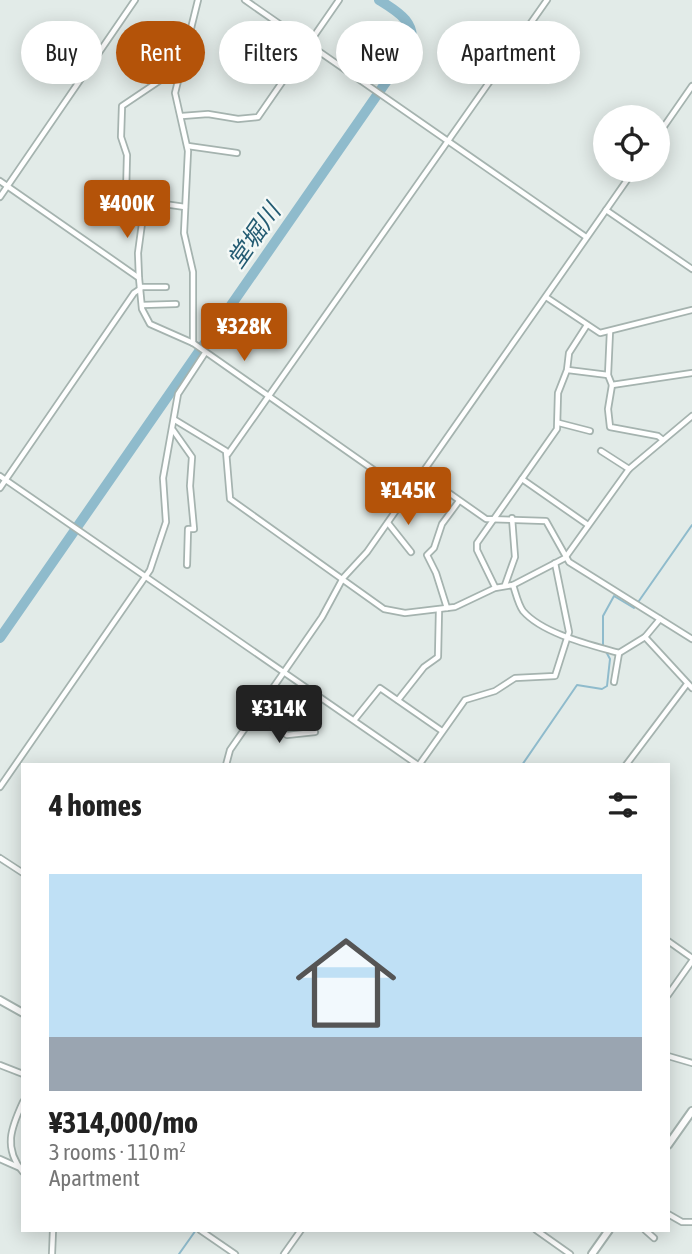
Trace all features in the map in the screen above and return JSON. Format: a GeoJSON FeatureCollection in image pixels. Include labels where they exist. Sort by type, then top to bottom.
{"type":"FeatureCollection","features":[{"type":"Feature","properties":{"kind":"street"},"geometry":{"type":"LineString","coordinates":[[0,197],[135,0]]}},
{"type":"Feature","properties":{"kind":"street"},"geometry":{"type":"LineString","coordinates":[[192,21],[198,0]]}},
{"type":"Feature","properties":{"kind":"street"},"geometry":{"type":"LineString","coordinates":[[245,0],[276,21]]}},
{"type":"Feature","properties":{"kind":"street"},"geometry":{"type":"LineString","coordinates":[[322,25],[339,0]]}},
{"type":"Feature","properties":{"kind":"street"},"geometry":{"type":"LineString","coordinates":[[227,454],[547,0]]}},
{"type":"Feature","properties":{"kind":"street"},"geometry":{"type":"LineString","coordinates":[[322,53],[586,237]]}},
{"type":"Feature","properties":{"kind":"street"},"geometry":{"type":"LineString","coordinates":[[153,84],[121,108],[121,137],[127,155],[126,194],[129,199],[185,207]]}},
{"type":"Feature","properties":{"kind":"street"},"geometry":{"type":"LineString","coordinates":[[178,84],[176,100],[188,146],[184,233],[193,272],[193,343]]}},
{"type":"Feature","properties":{"kind":"street"},"geometry":{"type":"LineString","coordinates":[[182,116],[208,114],[238,119],[258,117],[281,84]]}},
{"type":"Feature","properties":{"kind":"street"},"geometry":{"type":"LineString","coordinates":[[670,118],[692,86]]}},
{"type":"Feature","properties":{"kind":"street"},"geometry":{"type":"LineString","coordinates":[[188,146],[237,153]]}},
{"type":"Feature","properties":{"kind":"street"},"geometry":{"type":"LineString","coordinates":[[0,181],[139,278]]}},
{"type":"Feature","properties":{"kind":"street"},"geometry":{"type":"LineString","coordinates":[[227,763],[230,750],[322,617],[343,579],[388,523],[626,182]]}},
{"type":"Feature","properties":{"kind":"street"},"geometry":{"type":"LineString","coordinates":[[145,201],[138,253],[139,278],[142,305],[150,324],[193,343],[408,494]]}},
{"type":"Feature","properties":{"kind":"street"},"geometry":{"type":"LineString","coordinates":[[606,210],[692,269]]}},
{"type":"Feature","properties":{"kind":"street"},"geometry":{"type":"LineString","coordinates":[[0,488],[3,478],[134,293],[140,288],[166,287]]}},
{"type":"Feature","properties":{"kind":"street"},"geometry":{"type":"LineString","coordinates":[[546,297],[599,333],[692,310]]}},
{"type":"Feature","properties":{"kind":"street"},"geometry":{"type":"LineString","coordinates":[[142,305],[176,304]]}},
{"type":"Feature","properties":{"kind":"street"},"geometry":{"type":"LineString","coordinates":[[495,588],[477,550],[479,540],[559,423],[558,393],[568,370],[569,353],[587,325]]}},
{"type":"Feature","properties":{"kind":"street"},"geometry":{"type":"LineString","coordinates":[[610,331],[610,427],[663,440]]}},
{"type":"Feature","properties":{"kind":"street"},"geometry":{"type":"LineString","coordinates":[[0,787],[145,578],[166,522],[163,478],[175,420],[177,394],[205,353]]}},
{"type":"Feature","properties":{"kind":"street"},"geometry":{"type":"LineString","coordinates":[[568,370],[608,375]]}},
{"type":"Feature","properties":{"kind":"street"},"geometry":{"type":"LineString","coordinates":[[612,385],[692,373]]}},
{"type":"Feature","properties":{"kind":"street"},"geometry":{"type":"LineString","coordinates":[[175,420],[223,448],[227,454],[230,499],[390,611],[439,610],[462,605],[495,588],[513,585],[565,558],[629,468],[692,416]]}},
{"type":"Feature","properties":{"kind":"street"},"geometry":{"type":"LineString","coordinates":[[559,423],[590,431]]}},
{"type":"Feature","properties":{"kind":"street"},"geometry":{"type":"LineString","coordinates":[[173,430],[193,461],[190,486],[194,529],[188,529],[187,565]]}},
{"type":"Feature","properties":{"kind":"street"},"geometry":{"type":"LineString","coordinates":[[601,451],[629,468]]}},
{"type":"Feature","properties":{"kind":"street"},"geometry":{"type":"LineString","coordinates":[[422,474],[484,518],[512,517],[547,521],[565,558],[692,639]]}},
{"type":"Feature","properties":{"kind":"street"},"geometry":{"type":"LineString","coordinates":[[3,478],[416,763]]}},
{"type":"Feature","properties":{"kind":"street"},"geometry":{"type":"LineString","coordinates":[[522,479],[588,525]]}},
{"type":"Feature","properties":{"kind":"street"},"geometry":{"type":"LineString","coordinates":[[447,608],[427,555],[435,548],[442,524],[459,500]]}},
{"type":"Feature","properties":{"kind":"street"},"geometry":{"type":"LineString","coordinates":[[505,585],[515,557],[512,517]]}},
{"type":"Feature","properties":{"kind":"street"},"geometry":{"type":"LineString","coordinates":[[388,523],[411,552]]}},
{"type":"Feature","properties":{"kind":"street"},"geometry":{"type":"LineString","coordinates":[[420,763],[465,701],[495,691],[515,678],[552,678],[569,632],[555,564]]}},
{"type":"Feature","properties":{"kind":"street"},"geometry":{"type":"LineString","coordinates":[[513,585],[523,610],[567,637],[619,653]]}},
{"type":"Feature","properties":{"kind":"street"},"geometry":{"type":"LineString","coordinates":[[398,700],[424,667],[438,657],[439,610]]}},
{"type":"Feature","properties":{"kind":"street"},"geometry":{"type":"LineString","coordinates":[[614,682],[619,653],[645,637],[660,619]]}},
{"type":"Feature","properties":{"kind":"street"},"geometry":{"type":"LineString","coordinates":[[628,763],[689,686],[645,637]]}},
{"type":"Feature","properties":{"kind":"street"},"geometry":{"type":"LineString","coordinates":[[355,719],[377,688],[442,731]]}},
{"type":"Feature","properties":{"kind":"street"},"geometry":{"type":"LineString","coordinates":[[255,714],[287,735],[315,732]]}},
{"type":"Feature","properties":{"kind":"street"},"geometry":{"type":"LineString","coordinates":[[0,858],[21,872]]}},
{"type":"Feature","properties":{"kind":"street"},"geometry":{"type":"LineString","coordinates":[[670,943],[692,960],[670,992]]}},
{"type":"Feature","properties":{"kind":"street"},"geometry":{"type":"LineString","coordinates":[[0,1000],[21,1012]]}},
{"type":"Feature","properties":{"kind":"street"},"geometry":{"type":"LineString","coordinates":[[670,1057],[692,1063]]}},
{"type":"Feature","properties":{"kind":"street"},"geometry":{"type":"LineString","coordinates":[[0,1065],[21,1073]]}},
{"type":"Feature","properties":{"kind":"street"},"geometry":{"type":"LineString","coordinates":[[21,1107],[9,1140],[9,1149],[21,1170]]}},
{"type":"Feature","properties":{"kind":"street"},"geometry":{"type":"LineString","coordinates":[[670,1142],[692,1111]]}},
{"type":"Feature","properties":{"kind":"street"},"geometry":{"type":"LineString","coordinates":[[0,1159],[18,1167]]}},
{"type":"Feature","properties":{"kind":"street"},"geometry":{"type":"LineString","coordinates":[[670,1215],[679,1221],[692,1222]]}},
{"type":"Feature","properties":{"kind":"street"},"geometry":{"type":"LineString","coordinates":[[52,1254],[54,1232]]}},
{"type":"Feature","properties":{"kind":"street"},"geometry":{"type":"LineString","coordinates":[[203,1232],[235,1254]]}},
{"type":"Feature","properties":{"kind":"street"},"geometry":{"type":"LineString","coordinates":[[284,1254],[300,1232]]}},
{"type":"Feature","properties":{"kind":"street"},"geometry":{"type":"LineString","coordinates":[[539,1232],[570,1254]]}},
{"type":"Feature","properties":{"kind":"street"},"geometry":{"type":"LineString","coordinates":[[592,1254],[608,1232]]}},
{"type":"Feature","properties":{"kind":"street"},"geometry":{"type":"LineString","coordinates":[[647,1232],[654,1238]]}},
{"type":"Feature","properties":{"kind":"waterway","name":"堂堀川"},"geometry":{"type":"LineString","coordinates":[[0,638],[409,49],[412,40],[409,25],[379,0]]}},
{"type":"Feature","properties":{"kind":"waterway"},"geometry":{"type":"LineString","coordinates":[[523,763],[577,685],[602,689],[607,686],[610,659],[603,646],[603,616],[614,596],[634,608],[692,525]]}},
{"type":"Feature","properties":{"kind":"waterway"},"geometry":{"type":"LineString","coordinates":[[179,1254],[195,1232]]}}]}
